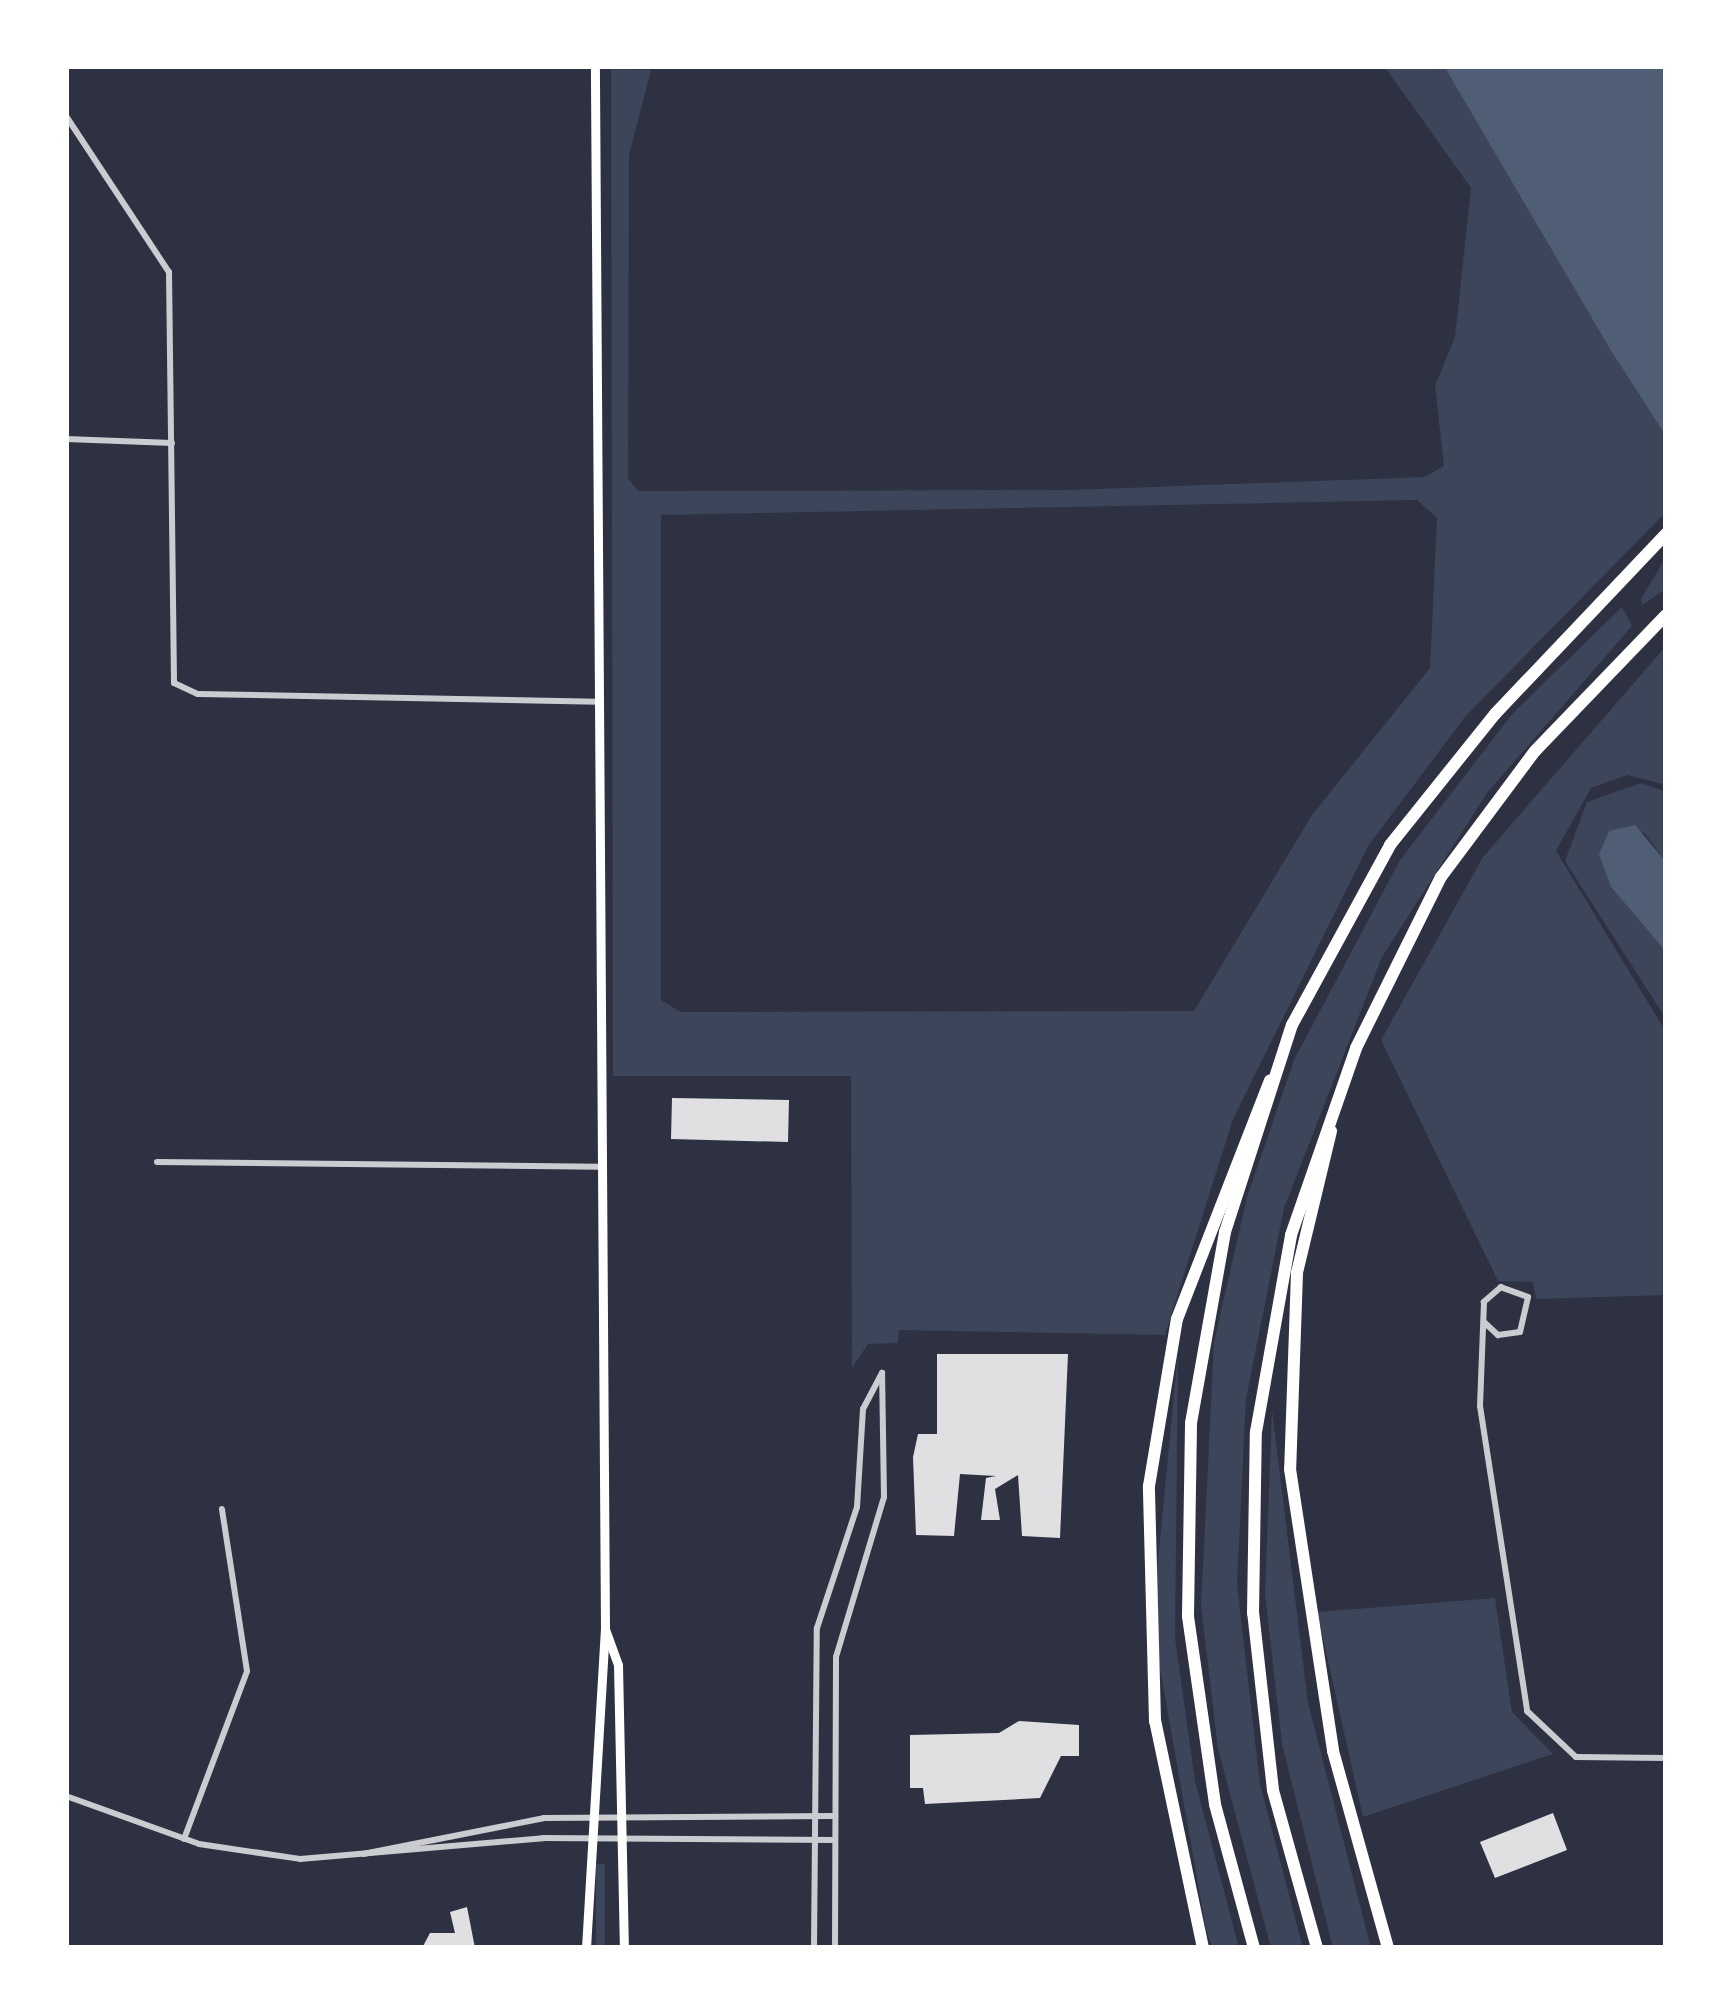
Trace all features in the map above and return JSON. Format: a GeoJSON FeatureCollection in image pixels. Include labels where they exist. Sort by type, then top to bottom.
{"type":"FeatureCollection","features":[{"type":"Feature","properties":{"kind":"highway"},"geometry":{"type":"LineString","coordinates":[[1254,1948],[1199,1712],[1185,1518],[1206,1313],[1281,1065],[1331,946],[1390,844],[1495,714],[1666,534]]}},
{"type":"Feature","properties":{"kind":"highway"},"geometry":{"type":"LineString","coordinates":[[1317,1948],[1258,1703],[1252,1519],[1276,1303],[1356,1048],[1442,877],[1492,806],[1666,615]]}},
{"type":"Feature","properties":{"kind":"highway"},"geometry":{"type":"LineString","coordinates":[[1356,1048],[1297,1273],[1290,1469],[1333,1751],[1390,1948]]}},
{"type":"Feature","properties":{"kind":"highway"},"geometry":{"type":"LineString","coordinates":[[1203,1948],[1156,1720],[1150,1468],[1193,1266],[1253,1106],[1281,1065]]}},
{"type":"Feature","properties":{"kind":"main road"},"geometry":{"type":"LineString","coordinates":[[586,1948],[588,1839],[604,1629],[595,66]]}},
{"type":"Feature","properties":{"kind":"main road"},"geometry":{"type":"LineString","coordinates":[[604,1629],[618,1665],[624,1948]]}},
{"type":"Feature","properties":{"kind":"street"},"geometry":{"type":"LineString","coordinates":[[66,116],[169,272],[174,683],[198,694],[597,702]]}},
{"type":"Feature","properties":{"kind":"street"},"geometry":{"type":"LineString","coordinates":[[66,439],[172,442]]}},
{"type":"Feature","properties":{"kind":"street"},"geometry":{"type":"LineString","coordinates":[[158,1162],[599,1167]]}},
{"type":"Feature","properties":{"kind":"street"},"geometry":{"type":"LineString","coordinates":[[1484,1323],[1498,1335],[1520,1332],[1528,1297],[1494,1290],[1484,1323],[1481,1444],[1527,1711],[1576,1756],[1666,1758]]}},
{"type":"Feature","properties":{"kind":"street"},"geometry":{"type":"LineString","coordinates":[[814,1948],[817,1628],[857,1508],[863,1409],[882,1373],[884,1497],[836,1657],[835,1948]]}},
{"type":"Feature","properties":{"kind":"street"},"geometry":{"type":"LineString","coordinates":[[184,1840],[247,1672],[222,1509]]}},
{"type":"Feature","properties":{"kind":"street"},"geometry":{"type":"LineString","coordinates":[[66,1796],[184,1840],[348,1858],[588,1839],[834,1840]]}},
{"type":"Feature","properties":{"kind":"street"},"geometry":{"type":"LineString","coordinates":[[348,1858],[507,1822],[833,1816]]}},
{"type":"Feature","properties":{"kind":"shaded area"},"geometry":{"type":"Polygon","coordinates":[[[1384,66],[1444,66],[1459,85],[1666,436],[1666,512],[1465,717],[1368,846],[1233,1119],[1165,1335],[899,1330],[898,1343],[868,1344],[852,1368],[851,1076],[613,1076],[611,69],[651,70],[629,155],[628,478],[638,491],[1071,490],[1424,477],[1444,466],[1435,386],[1455,337],[1471,188],[1384,66]],[[1417,500],[661,515],[661,1000],[681,1012],[1194,1011],[1312,815],[1430,668],[1437,518],[1417,500]]]}},
{"type":"Feature","properties":{"kind":"shaded area"},"geometry":{"type":"Polygon","coordinates":[[[1444,66],[1666,66],[1666,436],[1610,349],[1444,66]]]}},
{"type":"Feature","properties":{"kind":"shaded area"},"geometry":{"type":"Polygon","coordinates":[[[1666,557],[1666,589],[1642,605],[1641,599],[1666,557]]]}},
{"type":"Feature","properties":{"kind":"shaded area"},"geometry":{"type":"Polygon","coordinates":[[[1622,607],[1632,626],[1487,793],[1382,957],[1284,1208],[1246,1399],[1237,1584],[1260,1784],[1303,1948],[1271,1948],[1218,1749],[1201,1606],[1214,1342],[1247,1197],[1294,1060],[1400,860],[1513,713],[1622,607]]]}},
{"type":"Feature","properties":{"kind":"shaded area"},"geometry":{"type":"Polygon","coordinates":[[[1666,646],[1666,785],[1627,775],[1591,788],[1556,851],[1666,1032],[1666,1295],[1536,1299],[1533,1282],[1498,1281],[1381,1040],[1483,857],[1666,646]]]}},
{"type":"Feature","properties":{"kind":"shaded area"},"geometry":{"type":"Polygon","coordinates":[[[1641,783],[1666,792],[1666,862],[1643,831],[1626,905],[1666,952],[1666,1019],[1565,861],[1587,802],[1641,783]]]}},
{"type":"Feature","properties":{"kind":"shaded area"},"geometry":{"type":"Polygon","coordinates":[[[1635,825],[1666,862],[1666,952],[1611,887],[1599,854],[1609,831],[1635,825]]]}},
{"type":"Feature","properties":{"kind":"shaded area"},"geometry":{"type":"Polygon","coordinates":[[[1178,1353],[1175,1638],[1195,1781],[1239,1948],[1212,1948],[1206,1929],[1152,1623],[1178,1353]]]}},
{"type":"Feature","properties":{"kind":"shaded area"},"geometry":{"type":"Polygon","coordinates":[[[1272,1410],[1308,1703],[1371,1948],[1333,1948],[1282,1744],[1265,1594],[1272,1410]]]}},
{"type":"Feature","properties":{"kind":"shaded area"},"geometry":{"type":"Polygon","coordinates":[[[1495,1598],[1512,1712],[1553,1754],[1363,1817],[1317,1612],[1495,1598]]]}},
{"type":"Feature","properties":{"kind":"shaded area"},"geometry":{"type":"Polygon","coordinates":[[[596,1864],[605,1864],[605,1948],[596,1948],[596,1864]]]}},
{"type":"Feature","properties":{"kind":"building"},"geometry":{"type":"Polygon","coordinates":[[[672,1098],[789,1100],[788,1142],[671,1139],[672,1098]]]}},
{"type":"Feature","properties":{"kind":"building"},"geometry":{"type":"Polygon","coordinates":[[[937,1354],[1068,1354],[1060,1538],[1022,1536],[1018,1475],[995,1489],[1000,1520],[981,1520],[986,1478],[996,1476],[960,1474],[954,1536],[916,1535],[913,1457],[918,1434],[937,1434],[937,1354]]]}},
{"type":"Feature","properties":{"kind":"building"},"geometry":{"type":"Polygon","coordinates":[[[1019,1721],[1079,1725],[1079,1756],[1061,1756],[1040,1798],[925,1804],[923,1788],[910,1788],[910,1735],[999,1733],[1019,1721]]]}},
{"type":"Feature","properties":{"kind":"building"},"geometry":{"type":"Polygon","coordinates":[[[1553,1813],[1567,1850],[1495,1878],[1480,1842],[1553,1813]]]}},
{"type":"Feature","properties":{"kind":"building"},"geometry":{"type":"Polygon","coordinates":[[[467,1907],[475,1948],[422,1948],[430,1933],[455,1933],[450,1912],[467,1907]]]}}]}
